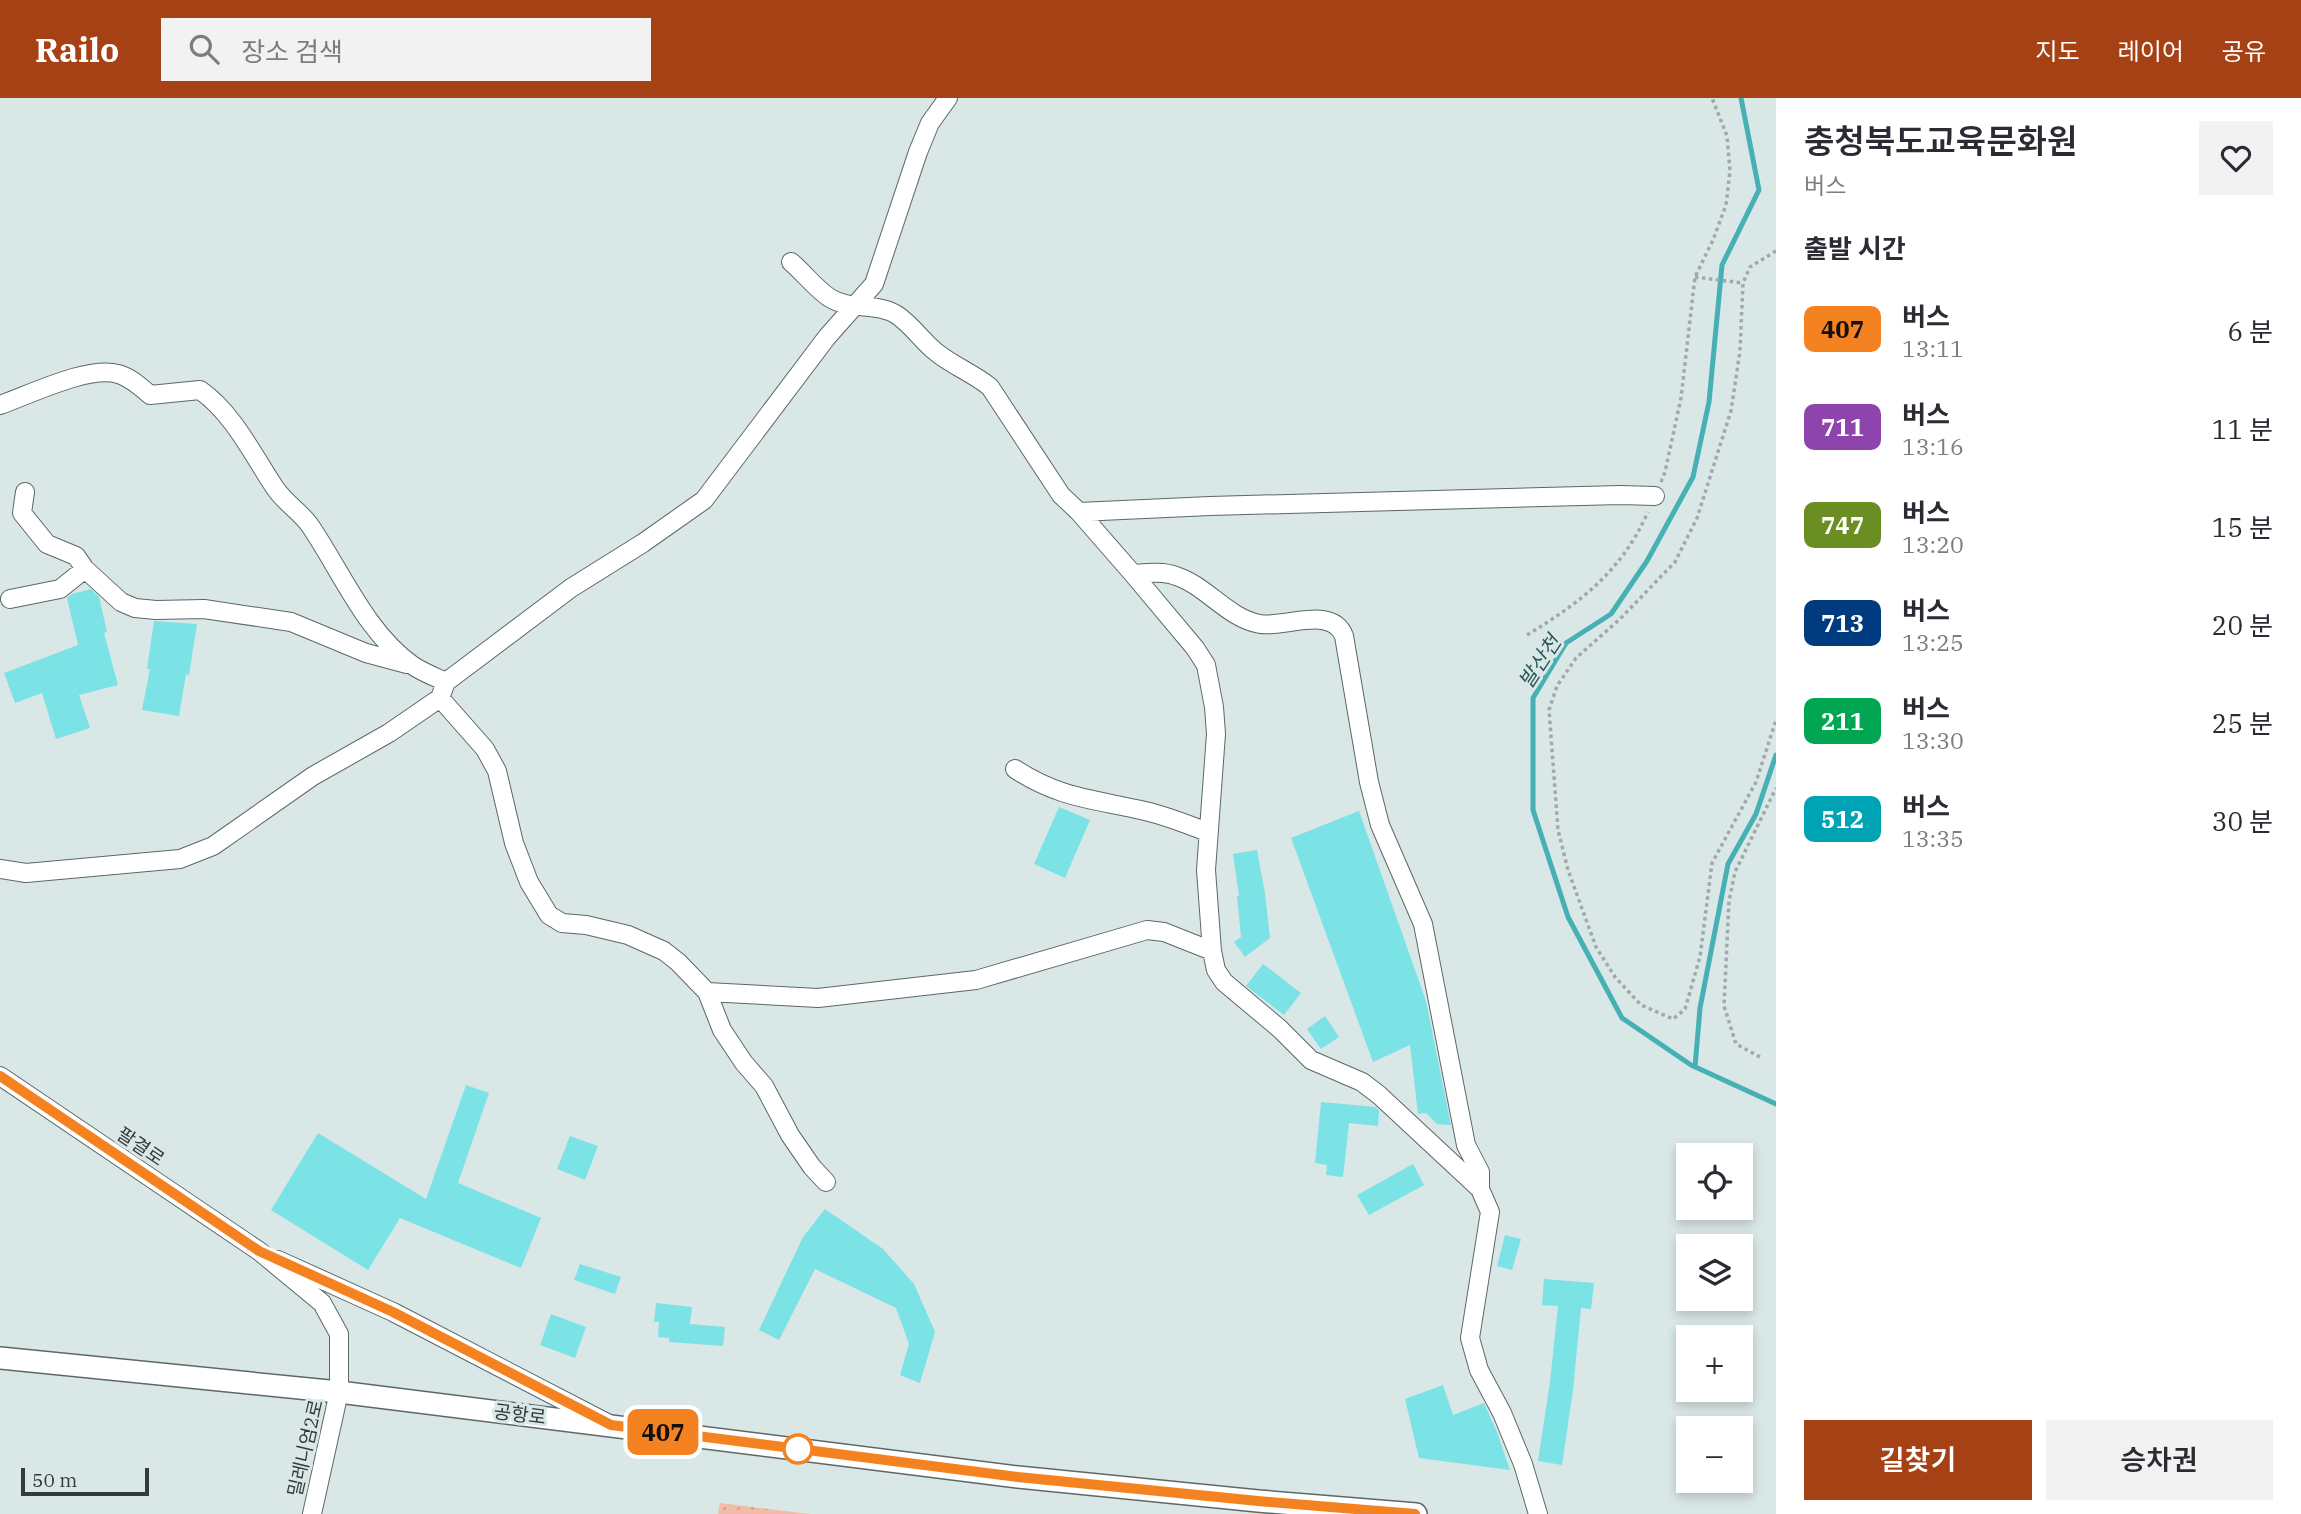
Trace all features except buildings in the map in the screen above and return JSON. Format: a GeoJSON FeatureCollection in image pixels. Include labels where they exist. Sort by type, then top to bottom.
{"type":"FeatureCollection","features":[{"type":"Feature","properties":{"kind":"main road","name":"공항로"},"geometry":{"type":"LineString","coordinates":[[0,1359],[339,1392],[1257,1508],[1416,1514]]}},
{"type":"Feature","properties":{"kind":"street"},"geometry":{"type":"LineString","coordinates":[[0,869],[26,873],[180,859],[213,846],[313,776],[388,733],[571,588],[643,543],[704,500],[827,337],[874,284],[918,152],[930,123],[948,98]]}},
{"type":"Feature","properties":{"kind":"street"},"geometry":{"type":"LineString","coordinates":[[790,262],[830,299],[856,307],[879,307],[897,316],[934,351],[957,367],[977,376],[990,387],[1054,485],[1195,648],[1206,665],[1216,734],[1206,870],[1216,970],[1224,982],[1280,1029],[1311,1060],[1362,1082],[1480,1189]]}},
{"type":"Feature","properties":{"kind":"street"},"geometry":{"type":"LineString","coordinates":[[0,405],[53,385],[99,372],[118,374],[138,384],[150,395],[200,390],[214,400],[282,499],[309,524],[354,597],[389,645],[443,690],[485,749],[497,771],[514,843],[529,882],[549,915],[562,923],[586,925],[628,935],[664,951],[678,962],[707,992],[722,1030],[744,1063],[764,1086],[790,1135],[812,1167],[827,1182]]}},
{"type":"Feature","properties":{"kind":"street"},"geometry":{"type":"LineString","coordinates":[[25,492],[22,513],[38,535],[47,544],[76,555],[85,569],[121,602],[135,608],[204,608],[291,622],[366,653],[414,666]]}},
{"type":"Feature","properties":{"kind":"street"},"geometry":{"type":"LineString","coordinates":[[1079,512],[1593,495],[1655,496]]}},
{"type":"Feature","properties":{"kind":"street"},"geometry":{"type":"LineString","coordinates":[[10,599],[60,589],[85,569]]}},
{"type":"Feature","properties":{"kind":"street"},"geometry":{"type":"LineString","coordinates":[[1133,574],[1153,572],[1174,575],[1193,583],[1240,617],[1260,624],[1328,620],[1341,627],[1368,782],[1380,825],[1423,924],[1466,1145],[1480,1172],[1480,1189],[1490,1212],[1470,1338],[1479,1370],[1502,1413],[1523,1464],[1538,1514]]}},
{"type":"Feature","properties":{"kind":"street"},"geometry":{"type":"LineString","coordinates":[[1015,769],[1041,785],[1063,793],[1095,803],[1145,811],[1207,832]]}},
{"type":"Feature","properties":{"kind":"street"},"geometry":{"type":"LineString","coordinates":[[707,992],[818,998],[976,980],[1147,930],[1164,932],[1212,951]]}},
{"type":"Feature","properties":{"kind":"street","name":"팔결로"},"geometry":{"type":"LineString","coordinates":[[0,1076],[259,1251]]}},
{"type":"Feature","properties":{"kind":"street"},"geometry":{"type":"LineString","coordinates":[[259,1251],[393,1312],[611,1425]]}},
{"type":"Feature","properties":{"kind":"street","name":"밀레니엄2로"},"geometry":{"type":"LineString","coordinates":[[259,1251],[323,1303],[339,1334],[339,1392],[312,1514]]}},
{"type":"Feature","properties":{"kind":"path"},"geometry":{"type":"LineString","coordinates":[[1527,635],[1570,608],[1596,586],[1621,559],[1647,516],[1665,472],[1681,398],[1695,278],[1726,205],[1730,171],[1727,136],[1712,98]]}},
{"type":"Feature","properties":{"kind":"path"},"geometry":{"type":"LineString","coordinates":[[1776,251],[1750,267],[1743,284],[1740,351],[1731,411],[1697,518],[1675,562],[1628,611],[1576,658],[1557,686],[1549,710],[1558,830],[1568,870],[1596,947],[1615,977],[1641,1005],[1674,1019],[1685,1009],[1700,957],[1712,863],[1756,782],[1776,720]]}},
{"type":"Feature","properties":{"kind":"path"},"geometry":{"type":"LineString","coordinates":[[1695,278],[1743,284]]}},
{"type":"Feature","properties":{"kind":"path"},"geometry":{"type":"LineString","coordinates":[[1760,1058],[1736,1044],[1724,1006],[1729,901],[1735,872],[1776,788]]}},
{"type":"Feature","properties":{"kind":"shaded area"},"geometry":{"type":"Polygon","coordinates":[[[720,1503],[810,1514],[718,1514],[720,1503]]]}},
{"type":"Feature","properties":{"kind":"waterway","name":"발산천"},"geometry":{"type":"LineString","coordinates":[[1741,98],[1759,190],[1722,265],[1709,402],[1693,477],[1647,561],[1611,614],[1566,643],[1533,698],[1533,810],[1568,917],[1622,1018],[1691,1065],[1776,1104]]}},
{"type":"Feature","properties":{"kind":"waterway"},"geometry":{"type":"LineString","coordinates":[[1695,1067],[1700,1008],[1728,864],[1756,814],[1776,755]]}},
{"type":"Feature","properties":{"kind":"bus line","name":"407"},"geometry":{"type":"LineString","coordinates":[[0,1076],[259,1251],[393,1312],[611,1425],[1018,1477],[1415,1514]]}}]}
